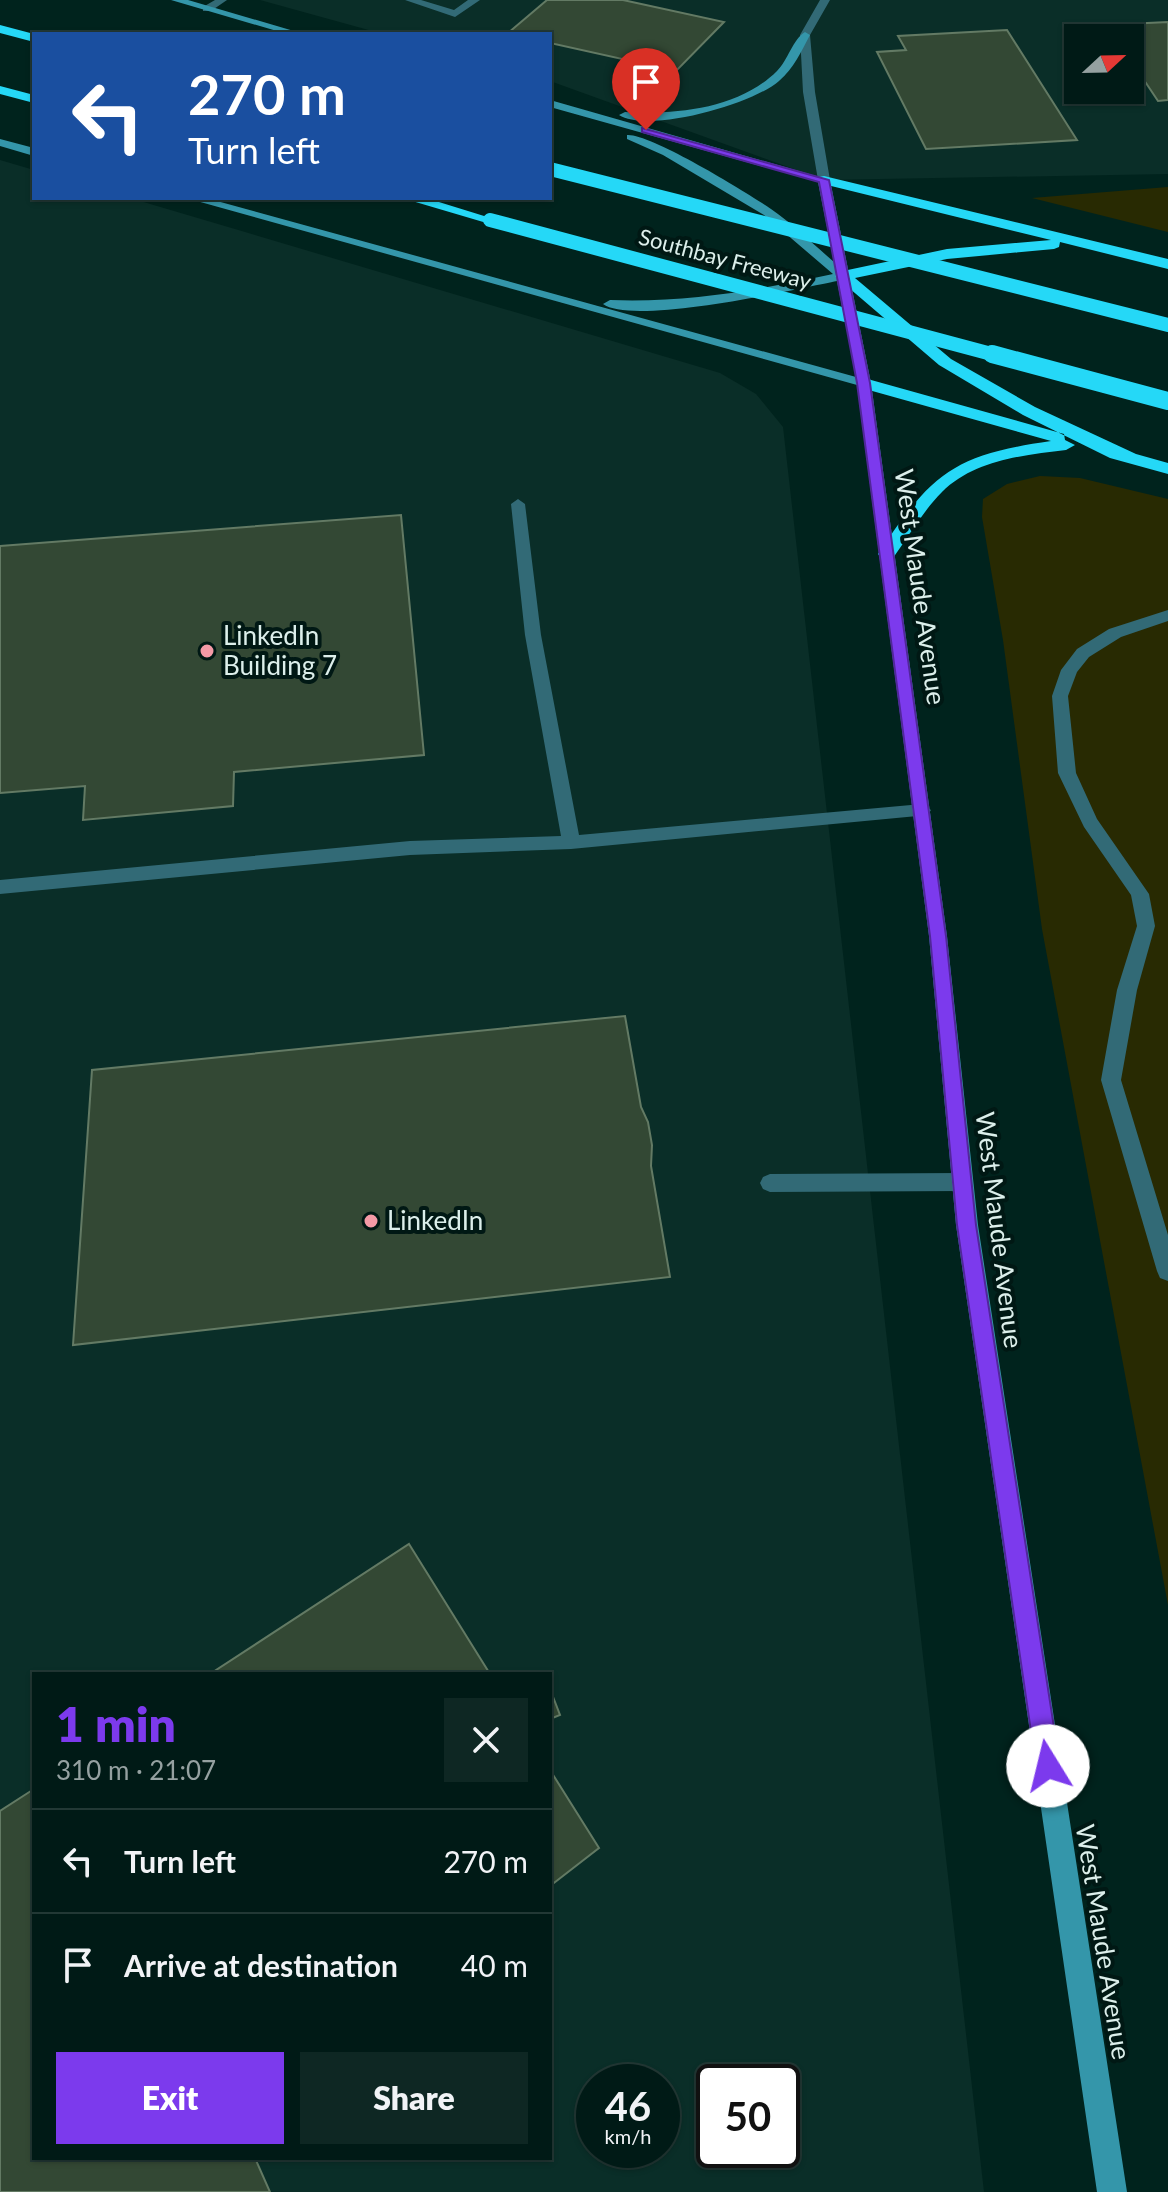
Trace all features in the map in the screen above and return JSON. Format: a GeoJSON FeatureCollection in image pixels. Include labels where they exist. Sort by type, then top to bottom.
{"type":"FeatureCollection","features":[{"type":"Feature","properties":{"kind":"highway"},"geometry":{"type":"LineString","coordinates":[[0,29],[32,37]]}},
{"type":"Feature","properties":{"kind":"highway"},"geometry":{"type":"LineString","coordinates":[[0,90],[32,98]]}},
{"type":"Feature","properties":{"kind":"highway","name":"Southbay Freeway"},"geometry":{"type":"LineString","coordinates":[[552,170],[1168,325]]}},
{"type":"Feature","properties":{"kind":"highway"},"geometry":{"type":"LineString","coordinates":[[824,180],[1168,264]]}},
{"type":"Feature","properties":{"kind":"highway","name":"Southbay Freeway"},"geometry":{"type":"LineString","coordinates":[[416,200],[1168,401]]}},
{"type":"Feature","properties":{"kind":"highway"},"geometry":{"type":"LineString","coordinates":[[843,276],[947,254],[1081,242]]}},
{"type":"Feature","properties":{"kind":"highway"},"geometry":{"type":"LineString","coordinates":[[843,276],[945,362],[1029,411],[1132,459]]}},
{"type":"Feature","properties":{"kind":"highway"},"geometry":{"type":"LineString","coordinates":[[864,383],[1168,469]]}},
{"type":"Feature","properties":{"kind":"highway"},"geometry":{"type":"LineString","coordinates":[[887,554],[938,485],[982,461],[1027,449],[1080,444]]}},
{"type":"Feature","properties":{"kind":"main road"},"geometry":{"type":"LineString","coordinates":[[176,0],[292,32]]}},
{"type":"Feature","properties":{"kind":"main road"},"geometry":{"type":"LineString","coordinates":[[556,105],[641,117],[690,115],[719,107],[759,89],[786,69],[805,35]]}},
{"type":"Feature","properties":{"kind":"main road"},"geometry":{"type":"LineString","coordinates":[[556,105],[824,180]]}},
{"type":"Feature","properties":{"kind":"main road"},"geometry":{"type":"LineString","coordinates":[[556,105],[667,153],[707,175],[768,212],[843,276]]}},
{"type":"Feature","properties":{"kind":"main road"},"geometry":{"type":"LineString","coordinates":[[0,142],[32,151]]}},
{"type":"Feature","properties":{"kind":"main road","name":"West Maude Avenue"},"geometry":{"type":"LineString","coordinates":[[824,180],[864,383],[922,810],[963,1182],[1112,2192]]}},
{"type":"Feature","properties":{"kind":"main road"},"geometry":{"type":"LineString","coordinates":[[199,200],[864,383]]}},
{"type":"Feature","properties":{"kind":"main road"},"geometry":{"type":"LineString","coordinates":[[568,301],[644,307],[719,302],[843,276]]}},
{"type":"Feature","properties":{"kind":"street"},"geometry":{"type":"LineString","coordinates":[[207,9],[222,0]]}},
{"type":"Feature","properties":{"kind":"street"},"geometry":{"type":"LineString","coordinates":[[410,0],[455,14],[475,0]]}},
{"type":"Feature","properties":{"kind":"street"},"geometry":{"type":"LineString","coordinates":[[824,180],[809,92],[805,35],[825,0]]}},
{"type":"Feature","properties":{"kind":"street"},"geometry":{"type":"LineString","coordinates":[[518,504],[533,635],[571,842]]}},
{"type":"Feature","properties":{"kind":"street"},"geometry":{"type":"LineString","coordinates":[[1168,615],[1115,633],[1083,653],[1069,670],[1060,696],[1067,773],[1090,822],[1140,894],[1146,926],[1127,990],[1111,1080],[1168,1271]]}},
{"type":"Feature","properties":{"kind":"street"},"geometry":{"type":"LineString","coordinates":[[0,887],[410,848],[571,842],[922,810]]}},
{"type":"Feature","properties":{"kind":"street"},"geometry":{"type":"LineString","coordinates":[[770,1183],[963,1182]]}},
{"type":"Feature","properties":{"kind":"shaded area"},"geometry":{"type":"Polygon","coordinates":[[[260,0],[1168,0],[1168,174],[824,180],[552,82],[552,32],[376,32],[260,0]]]}},
{"type":"Feature","properties":{"kind":"shaded area"},"geometry":{"type":"Polygon","coordinates":[[[0,160],[32,169],[32,200],[137,200],[720,373],[756,394],[783,427],[984,2192],[0,2192],[0,160]]]}},
{"type":"Feature","properties":{"kind":"green space"},"geometry":{"type":"Polygon","coordinates":[[[1168,187],[1168,232],[1032,198],[1168,187]]]}},
{"type":"Feature","properties":{"kind":"green space"},"geometry":{"type":"Polygon","coordinates":[[[1040,476],[1080,478],[1168,499],[1168,1605],[1042,929],[1003,640],[982,517],[983,499],[1007,484],[1040,476]]]}},
{"type":"Feature","properties":{"kind":"building"},"geometry":{"type":"Polygon","coordinates":[[[547,0],[623,0],[724,22],[676,71],[552,43],[552,32],[509,32],[547,0]]]}},
{"type":"Feature","properties":{"kind":"building"},"geometry":{"type":"Polygon","coordinates":[[[1168,22],[1168,100],[1158,101],[1144,80],[1144,24],[1127,24],[1168,22]]]}},
{"type":"Feature","properties":{"kind":"building"},"geometry":{"type":"Polygon","coordinates":[[[1007,30],[1077,140],[926,149],[877,52],[906,50],[898,36],[1007,30]]]}},
{"type":"Feature","properties":{"kind":"building","name":"LinkedIn Building 7"},"geometry":{"type":"Polygon","coordinates":[[[401,515],[424,755],[234,772],[233,806],[83,820],[85,786],[0,793],[0,546],[401,515]]]}},
{"type":"Feature","properties":{"kind":"building","name":"LinkedIn"},"geometry":{"type":"Polygon","coordinates":[[[625,1016],[641,1107],[648,1122],[652,1145],[651,1166],[670,1277],[73,1345],[92,1070],[625,1016]]]}},
{"type":"Feature","properties":{"kind":"building"},"geometry":{"type":"Polygon","coordinates":[[[409,1544],[489,1672],[213,1672],[409,1544]]]}},
{"type":"Feature","properties":{"kind":"building"},"geometry":{"type":"Polygon","coordinates":[[[552,1694],[560,1715],[552,1718],[552,1694]]]}},
{"type":"Feature","properties":{"kind":"building"},"geometry":{"type":"Polygon","coordinates":[[[552,1773],[599,1848],[552,1884],[552,1773]]]}},
{"type":"Feature","properties":{"kind":"building"},"geometry":{"type":"Polygon","coordinates":[[[32,1790],[32,2160],[256,2160],[270,2192],[0,2192],[0,1811],[32,1790]]]}},
{"type":"Feature","properties":{"kind":"place","name":"LinkedIn Building 7"},"geometry":{"type":"Point","coordinates":[207,651]}},
{"type":"Feature","properties":{"kind":"place","name":"LinkedIn"},"geometry":{"type":"Point","coordinates":[371,1221]}},
{"type":"Feature","properties":{"kind":"route"},"geometry":{"type":"LineString","coordinates":[[646,130],[824,180],[864,383],[938,936],[967,1225],[1048,1766]]}}]}
